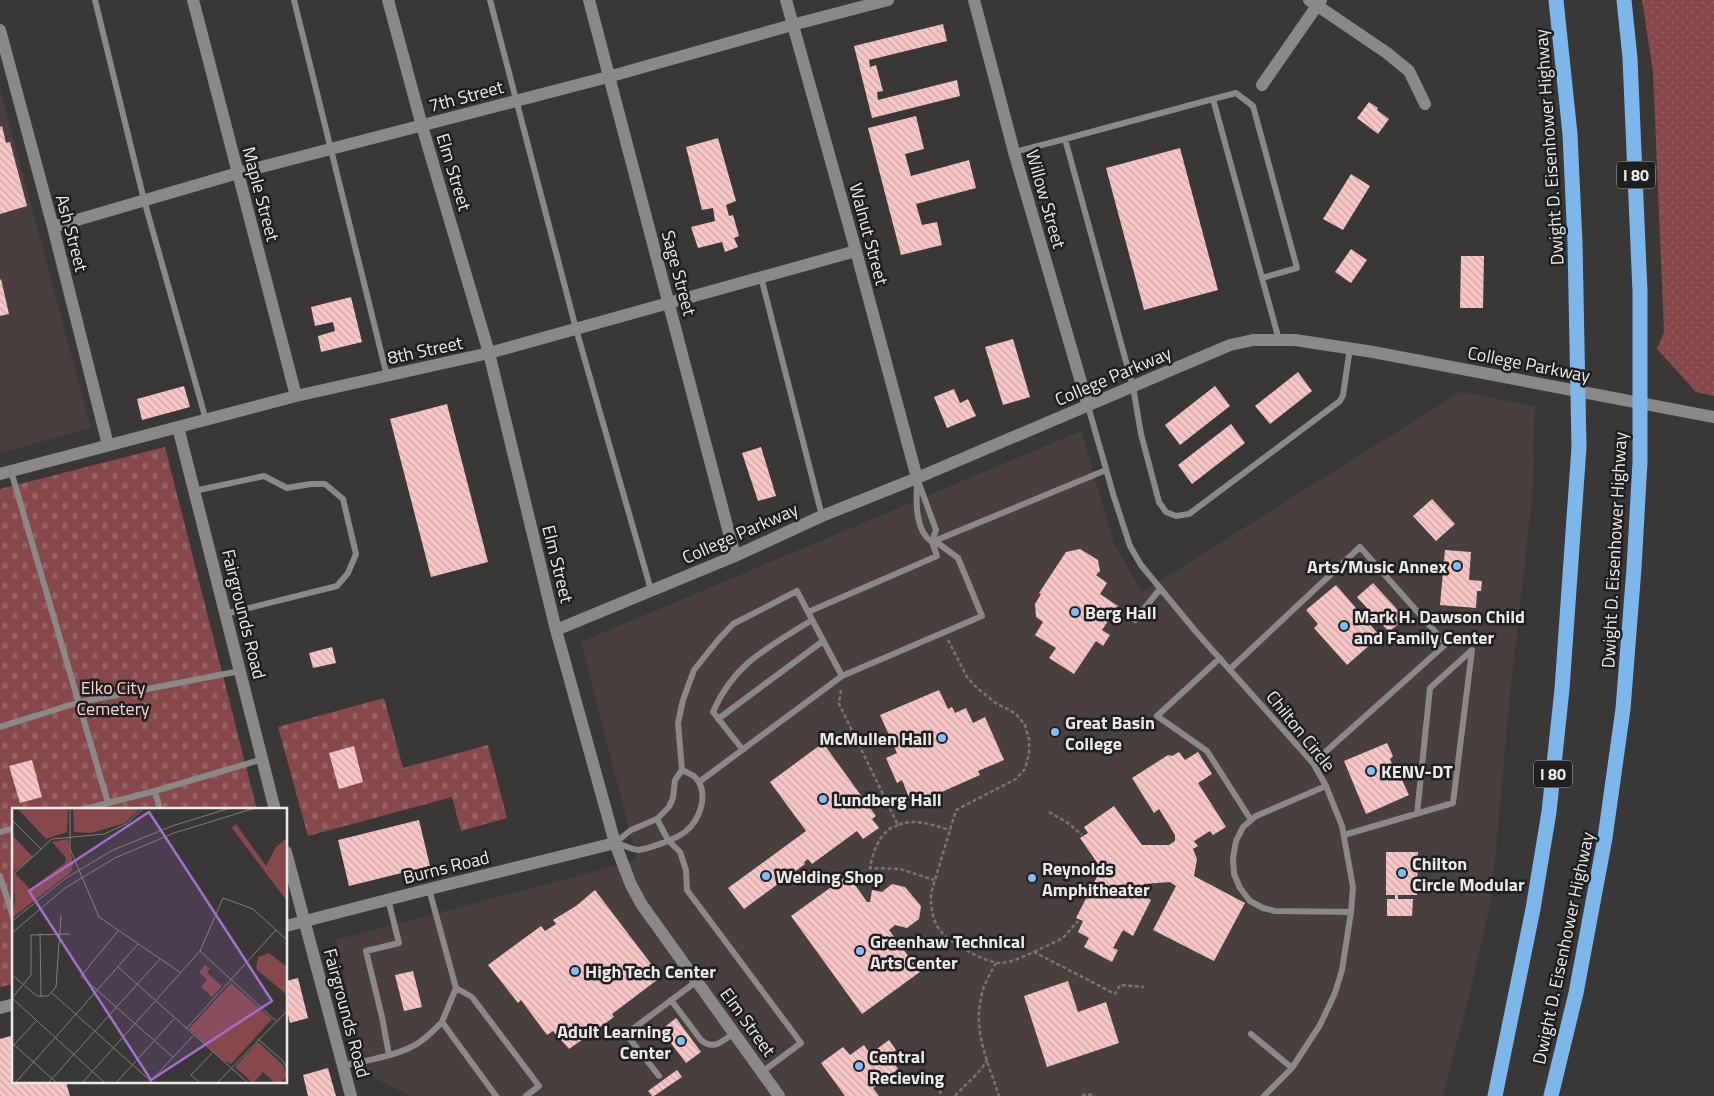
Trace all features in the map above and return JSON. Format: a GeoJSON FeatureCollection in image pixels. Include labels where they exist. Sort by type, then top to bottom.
{"type":"FeatureCollection","features":[{"type":"Feature","properties":{"kind":"highway","name":"Dwight D. Eisenhower Highway"},"geometry":{"type":"LineString","coordinates":[[1495,1096],[1533,909],[1549,812],[1562,689],[1579,447],[1578,339],[1570,134],[1556,0]]}},
{"type":"Feature","properties":{"kind":"highway","name":"Dwight D. Eisenhower Highway"},"geometry":{"type":"LineString","coordinates":[[1551,1096],[1576,993],[1607,829],[1623,709],[1640,462],[1641,350],[1635,140],[1624,0]]}},
{"type":"Feature","properties":{"kind":"street","name":"Maple Street"},"geometry":{"type":"LineString","coordinates":[[193,0],[296,396]]}},
{"type":"Feature","properties":{"kind":"street","name":"Elm Street"},"geometry":{"type":"LineString","coordinates":[[388,0],[422,126],[489,353],[556,630],[615,843],[631,885],[642,905],[779,1096]]}},
{"type":"Feature","properties":{"kind":"street","name":"Sage Street"},"geometry":{"type":"LineString","coordinates":[[589,0],[735,556]]}},
{"type":"Feature","properties":{"kind":"street","name":"Walnut Street"},"geometry":{"type":"LineString","coordinates":[[786,0],[917,478]]}},
{"type":"Feature","properties":{"kind":"street","name":"7th Street"},"geometry":{"type":"LineString","coordinates":[[53,227],[238,173],[608,77],[888,0]]}},
{"type":"Feature","properties":{"kind":"street","name":"Willow Street"},"geometry":{"type":"LineString","coordinates":[[974,0],[1014,152],[1088,406]]}},
{"type":"Feature","properties":{"kind":"street"},"geometry":{"type":"LineString","coordinates":[[1262,85],[1316,2],[1387,52],[1409,72],[1425,104]]}},
{"type":"Feature","properties":{"kind":"street","name":"Ash Street"},"geometry":{"type":"LineString","coordinates":[[0,30],[53,227],[108,445]]}},
{"type":"Feature","properties":{"kind":"street","name":"8th Street"},"geometry":{"type":"LineString","coordinates":[[6,473],[296,396],[489,353],[856,251]]}},
{"type":"Feature","properties":{"kind":"street","name":"College Parkway"},"geometry":{"type":"LineString","coordinates":[[556,630],[735,556],[822,516],[917,478],[1230,345],[1253,340],[1295,340],[1350,348],[1714,416]]}},
{"type":"Feature","properties":{"kind":"street","name":"Fairgrounds Road"},"geometry":{"type":"LineString","coordinates":[[178,427],[275,808]]}},
{"type":"Feature","properties":{"kind":"street","name":"Burns Road"},"geometry":{"type":"LineString","coordinates":[[288,925],[615,843]]}},
{"type":"Feature","properties":{"kind":"street","name":"Fairgrounds Road"},"geometry":{"type":"LineString","coordinates":[[288,860],[351,1096]]}},
{"type":"Feature","properties":{"kind":"lane"},"geometry":{"type":"LineString","coordinates":[[94,0],[144,200],[206,420]]}},
{"type":"Feature","properties":{"kind":"lane"},"geometry":{"type":"LineString","coordinates":[[294,0],[387,376]]}},
{"type":"Feature","properties":{"kind":"lane"},"geometry":{"type":"LineString","coordinates":[[490,0],[576,329],[651,590]]}},
{"type":"Feature","properties":{"kind":"lane"},"geometry":{"type":"LineString","coordinates":[[1014,152],[1236,93],[1253,106],[1297,268],[1262,278]]}},
{"type":"Feature","properties":{"kind":"lane"},"geometry":{"type":"LineString","coordinates":[[1213,99],[1278,340]]}},
{"type":"Feature","properties":{"kind":"lane"},"geometry":{"type":"LineString","coordinates":[[1065,139],[1133,387],[1141,434],[1158,502],[1166,512],[1176,516],[1189,514],[1340,401],[1343,395],[1350,348]]}},
{"type":"Feature","properties":{"kind":"lane"},"geometry":{"type":"LineString","coordinates":[[761,277],[822,516]]}},
{"type":"Feature","properties":{"kind":"lane","name":"Chilton Circle"},"geometry":{"type":"LineString","coordinates":[[1088,406],[1130,546],[1141,565],[1313,763],[1335,805],[1344,834],[1353,887],[1342,970],[1335,993],[1320,1025],[1292,1068],[1264,1096]]}},
{"type":"Feature","properties":{"kind":"lane"},"geometry":{"type":"LineString","coordinates":[[933,541],[1106,470]]}},
{"type":"Feature","properties":{"kind":"lane"},"geometry":{"type":"LineString","coordinates":[[6,473],[80,702],[108,803]]}},
{"type":"Feature","properties":{"kind":"lane"},"geometry":{"type":"LineString","coordinates":[[194,492],[264,476],[287,488],[325,484],[343,499],[356,554],[348,573],[336,586],[225,614]]}},
{"type":"Feature","properties":{"kind":"lane"},"geometry":{"type":"LineString","coordinates":[[808,612],[937,556],[933,541],[936,530],[917,478]]}},
{"type":"Feature","properties":{"kind":"lane"},"geometry":{"type":"LineString","coordinates":[[699,782],[842,676],[982,616],[958,558],[933,541],[925,538],[916,510],[917,478]]}},
{"type":"Feature","properties":{"kind":"lane"},"geometry":{"type":"LineString","coordinates":[[1230,669],[1360,547],[1446,644],[1313,763]]}},
{"type":"Feature","properties":{"kind":"lane"},"geometry":{"type":"LineString","coordinates":[[1135,620],[1160,588]]}},
{"type":"Feature","properties":{"kind":"lane"},"geometry":{"type":"LineString","coordinates":[[615,843],[631,830],[657,819],[669,807],[673,798],[675,780],[682,770],[678,723],[682,700],[694,670],[733,624],[797,591],[842,676]]}},
{"type":"Feature","properties":{"kind":"lane"},"geometry":{"type":"LineString","coordinates":[[743,750],[713,712],[718,701],[734,675],[753,657],[812,620]]}},
{"type":"Feature","properties":{"kind":"lane"},"geometry":{"type":"LineString","coordinates":[[718,719],[823,641]]}},
{"type":"Feature","properties":{"kind":"lane"},"geometry":{"type":"LineString","coordinates":[[1344,834],[1417,814],[1453,803],[1472,650],[1430,688],[1417,814]]}},
{"type":"Feature","properties":{"kind":"lane"},"geometry":{"type":"LineString","coordinates":[[1220,658],[1157,716],[1207,751],[1251,820]]}},
{"type":"Feature","properties":{"kind":"lane"},"geometry":{"type":"LineString","coordinates":[[0,727],[80,702],[240,672]]}},
{"type":"Feature","properties":{"kind":"lane"},"geometry":{"type":"LineString","coordinates":[[89,808],[155,791],[263,759]]}},
{"type":"Feature","properties":{"kind":"lane"},"geometry":{"type":"LineString","coordinates":[[615,843],[637,850],[668,840],[685,832],[696,819],[702,805],[702,789],[694,776],[682,770]]}},
{"type":"Feature","properties":{"kind":"lane"},"geometry":{"type":"LineString","coordinates":[[1326,786],[1256,816],[1243,827],[1236,841],[1233,858],[1234,874],[1240,888],[1250,901],[1262,908],[1276,911],[1351,912]]}},
{"type":"Feature","properties":{"kind":"lane"},"geometry":{"type":"LineString","coordinates":[[155,791],[159,808]]}},
{"type":"Feature","properties":{"kind":"lane"},"geometry":{"type":"LineString","coordinates":[[657,819],[668,840],[680,852],[686,870],[687,890],[801,1043],[762,1072]]}},
{"type":"Feature","properties":{"kind":"lane"},"geometry":{"type":"LineString","coordinates":[[0,876],[12,914]]}},
{"type":"Feature","properties":{"kind":"lane"},"geometry":{"type":"LineString","coordinates":[[343,1066],[389,1055],[415,1045],[442,1022],[456,988],[429,889]]}},
{"type":"Feature","properties":{"kind":"lane"},"geometry":{"type":"LineString","coordinates":[[388,899],[399,943],[366,951],[389,1055]]}},
{"type":"Feature","properties":{"kind":"lane"},"geometry":{"type":"LineString","coordinates":[[658,1076],[626,1034],[696,981]]}},
{"type":"Feature","properties":{"kind":"lane"},"geometry":{"type":"LineString","coordinates":[[456,988],[472,997],[540,1086],[526,1096]]}},
{"type":"Feature","properties":{"kind":"lane"},"geometry":{"type":"LineString","coordinates":[[671,1000],[706,1044],[712,1046],[718,1044],[734,1032]]}},
{"type":"Feature","properties":{"kind":"lane"},"geometry":{"type":"LineString","coordinates":[[442,1022],[496,1096]]}},
{"type":"Feature","properties":{"kind":"lane"},"geometry":{"type":"LineString","coordinates":[[1251,1034],[1292,1068]]}},
{"type":"Feature","properties":{"kind":"path"},"geometry":{"type":"LineString","coordinates":[[945,632],[967,677],[997,704],[1016,714],[1025,725],[1029,739],[1029,754],[1025,769],[1016,779],[956,810],[931,893],[930,906],[934,919],[941,933],[958,946],[996,963],[1003,963],[1034,952],[1063,938],[1078,921]]}},
{"type":"Feature","properties":{"kind":"path"},"geometry":{"type":"LineString","coordinates":[[839,704],[898,825]]}},
{"type":"Feature","properties":{"kind":"path"},"geometry":{"type":"LineString","coordinates":[[1049,812],[1082,834]]}},
{"type":"Feature","properties":{"kind":"path"},"geometry":{"type":"LineString","coordinates":[[934,880],[900,869],[870,868],[873,853],[887,831],[909,821],[950,830]]}},
{"type":"Feature","properties":{"kind":"path"},"geometry":{"type":"LineString","coordinates":[[1034,952],[1115,994],[1120,985],[1144,987]]}},
{"type":"Feature","properties":{"kind":"path"},"geometry":{"type":"LineString","coordinates":[[996,963],[985,984],[980,999],[979,1026],[999,1096]]}},
{"type":"Feature","properties":{"kind":"path"},"geometry":{"type":"LineString","coordinates":[[955,1096],[983,1068],[987,1059]]}},
{"type":"Feature","properties":{"kind":"path"},"geometry":{"type":"LineString","coordinates":[[937,1084],[942,1096]]}},
{"type":"Feature","properties":{"kind":"path"},"geometry":{"type":"LineString","coordinates":[[1082,1096],[1087,1094],[1095,1096]]}},
{"type":"Feature","properties":{"kind":"shaded area"},"geometry":{"type":"Polygon","coordinates":[[[0,89],[91,428],[0,453],[0,89]]]}},
{"type":"Feature","properties":{"kind":"shaded area","name":"Great Basin College"},"geometry":{"type":"Polygon","coordinates":[[[1460,392],[1535,406],[1532,500],[1512,676],[1491,901],[1443,1096],[410,1096],[365,1073],[336,940],[637,860],[581,642],[1081,431],[1114,543],[1142,592],[1460,392]]]}},
{"type":"Feature","properties":{"kind":"green space"},"geometry":{"type":"Polygon","coordinates":[[[1642,0],[1714,0],[1714,396],[1696,392],[1657,349],[1664,332],[1653,72],[1642,0]]]}},
{"type":"Feature","properties":{"kind":"green space","name":"Elko City Cemetery"},"geometry":{"type":"Polygon","coordinates":[[[165,447],[256,808],[12,808],[12,984],[0,987],[0,489],[165,447]]]}},
{"type":"Feature","properties":{"kind":"green space"},"geometry":{"type":"Polygon","coordinates":[[[384,698],[403,768],[488,745],[507,818],[461,831],[452,797],[308,836],[278,727],[384,698]]]}},
{"type":"Feature","properties":{"kind":"building"},"geometry":{"type":"Polygon","coordinates":[[[943,24],[947,41],[869,60],[870,67],[876,65],[883,91],[877,92],[878,100],[957,80],[960,96],[872,118],[854,46],[943,24]]]}},
{"type":"Feature","properties":{"kind":"building"},"geometry":{"type":"Polygon","coordinates":[[[1369,102],[1389,119],[1378,134],[1357,118],[1369,102]]]}},
{"type":"Feature","properties":{"kind":"building"},"geometry":{"type":"Polygon","coordinates":[[[916,116],[924,149],[905,154],[911,176],[969,160],[976,188],[916,204],[922,225],[937,222],[942,245],[901,255],[868,128],[916,116]]]}},
{"type":"Feature","properties":{"kind":"building"},"geometry":{"type":"Polygon","coordinates":[[[2,126],[6,143],[10,142],[27,206],[0,214],[0,127],[2,126]]]}},
{"type":"Feature","properties":{"kind":"building"},"geometry":{"type":"Polygon","coordinates":[[[718,138],[736,201],[726,205],[729,216],[733,215],[739,236],[734,238],[738,247],[725,252],[722,242],[698,248],[691,227],[715,221],[713,208],[702,210],[686,147],[718,138]]]}},
{"type":"Feature","properties":{"kind":"building"},"geometry":{"type":"Polygon","coordinates":[[[1180,148],[1218,290],[1144,310],[1106,168],[1180,148]]]}},
{"type":"Feature","properties":{"kind":"building"},"geometry":{"type":"Polygon","coordinates":[[[1351,174],[1370,186],[1343,230],[1323,219],[1351,174]]]}},
{"type":"Feature","properties":{"kind":"building"},"geometry":{"type":"Polygon","coordinates":[[[1351,249],[1367,260],[1351,283],[1335,272],[1351,249]]]}},
{"type":"Feature","properties":{"kind":"building"},"geometry":{"type":"Polygon","coordinates":[[[1461,256],[1484,256],[1483,308],[1460,308],[1461,256]]]}},
{"type":"Feature","properties":{"kind":"building"},"geometry":{"type":"Polygon","coordinates":[[[0,280],[9,314],[0,316],[0,280]]]}},
{"type":"Feature","properties":{"kind":"building"},"geometry":{"type":"Polygon","coordinates":[[[351,297],[362,342],[321,352],[318,336],[335,331],[333,322],[315,326],[311,307],[351,297]]]}},
{"type":"Feature","properties":{"kind":"building"},"geometry":{"type":"Polygon","coordinates":[[[1013,339],[1030,397],[1003,405],[985,347],[1013,339]]]}},
{"type":"Feature","properties":{"kind":"building"},"geometry":{"type":"Polygon","coordinates":[[[1298,372],[1312,391],[1270,424],[1255,406],[1298,372]]]}},
{"type":"Feature","properties":{"kind":"building"},"geometry":{"type":"Polygon","coordinates":[[[184,386],[190,407],[142,420],[137,399],[184,386]]]}},
{"type":"Feature","properties":{"kind":"building"},"geometry":{"type":"Polygon","coordinates":[[[1215,386],[1230,406],[1180,445],[1165,425],[1215,386]]]}},
{"type":"Feature","properties":{"kind":"building"},"geometry":{"type":"Polygon","coordinates":[[[954,389],[960,403],[968,399],[976,416],[947,428],[934,397],[954,389]]]}},
{"type":"Feature","properties":{"kind":"building"},"geometry":{"type":"Polygon","coordinates":[[[447,404],[488,562],[431,577],[390,419],[447,404]]]}},
{"type":"Feature","properties":{"kind":"building"},"geometry":{"type":"Polygon","coordinates":[[[1231,424],[1245,443],[1192,484],[1178,465],[1231,424]]]}},
{"type":"Feature","properties":{"kind":"building"},"geometry":{"type":"Polygon","coordinates":[[[761,447],[776,496],[758,501],[742,453],[761,447]]]}},
{"type":"Feature","properties":{"kind":"building"},"geometry":{"type":"Polygon","coordinates":[[[1432,499],[1455,524],[1436,541],[1413,516],[1432,499]]]}},
{"type":"Feature","properties":{"kind":"building","name":"Berg Hall"},"geometry":{"type":"Polygon","coordinates":[[[1080,549],[1098,560],[1100,571],[1096,575],[1107,583],[1100,594],[1118,606],[1102,630],[1110,635],[1103,646],[1096,641],[1074,674],[1049,658],[1056,648],[1035,635],[1043,622],[1036,617],[1035,604],[1041,594],[1039,593],[1066,552],[1080,549]]]}},
{"type":"Feature","properties":{"kind":"building","name":"Arts/Music Annex"},"geometry":{"type":"Polygon","coordinates":[[[1445,550],[1471,552],[1469,580],[1482,581],[1481,591],[1477,591],[1476,608],[1440,605],[1445,550]]]}},
{"type":"Feature","properties":{"kind":"building"},"geometry":{"type":"Polygon","coordinates":[[[1373,583],[1405,618],[1389,632],[1357,597],[1373,583]]]}},
{"type":"Feature","properties":{"kind":"building","name":"Mark H. Dawson Child and Family Center"},"geometry":{"type":"Polygon","coordinates":[[[1336,585],[1380,636],[1347,665],[1314,628],[1318,624],[1306,610],[1336,585]]]}},
{"type":"Feature","properties":{"kind":"building"},"geometry":{"type":"Polygon","coordinates":[[[332,647],[336,663],[313,668],[309,653],[332,647]]]}},
{"type":"Feature","properties":{"kind":"building","name":"McMullen Hall"},"geometry":{"type":"Polygon","coordinates":[[[939,690],[948,709],[952,707],[955,713],[966,708],[973,723],[985,717],[1004,760],[978,771],[980,775],[919,802],[917,797],[910,800],[902,780],[897,783],[886,758],[897,753],[880,715],[939,690]]]}},
{"type":"Feature","properties":{"kind":"building","name":"Lundberg Hall"},"geometry":{"type":"Polygon","coordinates":[[[823,743],[876,816],[872,819],[879,828],[863,839],[857,831],[812,864],[808,859],[804,862],[805,864],[744,909],[728,888],[806,831],[770,782],[823,743]]]}},
{"type":"Feature","properties":{"kind":"building","name":"KENV-DT"},"geometry":{"type":"Polygon","coordinates":[[[1387,743],[1393,756],[1390,759],[1399,781],[1402,780],[1409,795],[1366,814],[1344,761],[1387,743]]]}},
{"type":"Feature","properties":{"kind":"building"},"geometry":{"type":"Polygon","coordinates":[[[354,746],[363,782],[339,789],[329,753],[354,746]]]}},
{"type":"Feature","properties":{"kind":"building"},"geometry":{"type":"Polygon","coordinates":[[[1179,752],[1185,760],[1198,752],[1212,774],[1198,783],[1226,827],[1213,835],[1210,831],[1194,841],[1198,846],[1193,849],[1197,859],[1194,876],[1245,903],[1214,961],[1153,930],[1176,886],[1170,882],[1144,884],[1139,893],[1151,900],[1133,936],[1123,930],[1113,948],[1118,950],[1112,962],[1084,947],[1089,938],[1078,932],[1083,921],[1076,918],[1101,869],[1097,867],[1098,864],[1080,838],[1088,833],[1084,827],[1114,806],[1142,845],[1169,845],[1175,841],[1175,835],[1159,809],[1154,813],[1132,778],[1168,755],[1172,756],[1179,752]]]}},
{"type":"Feature","properties":{"kind":"building"},"geometry":{"type":"Polygon","coordinates":[[[32,760],[42,797],[20,803],[9,766],[32,760]]]}},
{"type":"Feature","properties":{"kind":"building"},"geometry":{"type":"Polygon","coordinates":[[[419,820],[430,866],[349,886],[338,840],[419,820]]]}},
{"type":"Feature","properties":{"kind":"building","name":"Chilton Circle Modular"},"geometry":{"type":"Polygon","coordinates":[[[1386,852],[1418,852],[1417,895],[1398,895],[1398,899],[1413,899],[1412,916],[1387,916],[1387,899],[1395,899],[1395,895],[1386,895],[1386,852]]]}},
{"type":"Feature","properties":{"kind":"building","name":"Greenhaw Technical Arts Center"},"geometry":{"type":"Polygon","coordinates":[[[848,875],[867,902],[870,902],[872,890],[882,892],[892,884],[905,887],[921,906],[919,919],[907,928],[895,925],[889,930],[920,972],[862,1014],[791,916],[848,875]]]}},
{"type":"Feature","properties":{"kind":"building","name":"High Tech Center"},"geometry":{"type":"Polygon","coordinates":[[[595,890],[661,977],[612,1014],[614,1017],[569,1049],[553,1031],[547,1035],[521,1000],[518,1003],[488,965],[541,926],[545,931],[556,924],[553,920],[576,906],[595,890]]]}},
{"type":"Feature","properties":{"kind":"building"},"geometry":{"type":"Polygon","coordinates":[[[413,971],[422,1007],[404,1011],[395,975],[413,971]]]}},
{"type":"Feature","properties":{"kind":"building"},"geometry":{"type":"Polygon","coordinates":[[[298,978],[308,1018],[290,1023],[288,1014],[288,980],[298,978]]]}},
{"type":"Feature","properties":{"kind":"building"},"geometry":{"type":"Polygon","coordinates":[[[1068,981],[1078,1012],[1106,1002],[1119,1043],[1047,1067],[1024,996],[1068,981]]]}},
{"type":"Feature","properties":{"kind":"building","name":"Adult Learning Center"},"geometry":{"type":"Polygon","coordinates":[[[676,1018],[701,1052],[686,1063],[661,1030],[676,1018]]]}},
{"type":"Feature","properties":{"kind":"building"},"geometry":{"type":"Polygon","coordinates":[[[12,1036],[12,1084],[67,1084],[70,1096],[0,1096],[0,1039],[12,1036]]]}},
{"type":"Feature","properties":{"kind":"building","name":"Central Recieving"},"geometry":{"type":"Polygon","coordinates":[[[889,1040],[896,1050],[889,1056],[898,1069],[873,1088],[879,1096],[845,1096],[821,1063],[843,1047],[850,1055],[864,1045],[870,1054],[889,1040]]]}},
{"type":"Feature","properties":{"kind":"building"},"geometry":{"type":"Polygon","coordinates":[[[328,1068],[336,1096],[308,1096],[303,1075],[328,1068]]]}},
{"type":"Feature","properties":{"kind":"building"},"geometry":{"type":"Polygon","coordinates":[[[677,1070],[682,1077],[652,1096],[648,1091],[677,1070]]]}},
{"type":"Feature","properties":{"kind":"place","name":"Arts/Music Annex"},"geometry":{"type":"Point","coordinates":[1457,566]}},
{"type":"Feature","properties":{"kind":"place","name":"Berg Hall"},"geometry":{"type":"Point","coordinates":[1075,612]}},
{"type":"Feature","properties":{"kind":"place","name":"Mark H. Dawson Child and Family Center"},"geometry":{"type":"Point","coordinates":[1344,626]}},
{"type":"Feature","properties":{"kind":"place","name":"Great Basin College"},"geometry":{"type":"Point","coordinates":[1055,732]}},
{"type":"Feature","properties":{"kind":"place","name":"McMullen Hall"},"geometry":{"type":"Point","coordinates":[942,738]}},
{"type":"Feature","properties":{"kind":"place","name":"KENV-DT"},"geometry":{"type":"Point","coordinates":[1371,771]}},
{"type":"Feature","properties":{"kind":"place","name":"Lundberg Hall"},"geometry":{"type":"Point","coordinates":[823,799]}},
{"type":"Feature","properties":{"kind":"place","name":"Chilton Circle Modular"},"geometry":{"type":"Point","coordinates":[1402,873]}},
{"type":"Feature","properties":{"kind":"place","name":"Welding Shop"},"geometry":{"type":"Point","coordinates":[766,876]}},
{"type":"Feature","properties":{"kind":"place","name":"Reynolds Amphitheater"},"geometry":{"type":"Point","coordinates":[1032,878]}},
{"type":"Feature","properties":{"kind":"place","name":"Greenhaw Technical Arts Center"},"geometry":{"type":"Point","coordinates":[860,951]}},
{"type":"Feature","properties":{"kind":"place","name":"High Tech Center"},"geometry":{"type":"Point","coordinates":[575,971]}},
{"type":"Feature","properties":{"kind":"place","name":"Adult Learning Center"},"geometry":{"type":"Point","coordinates":[681,1041]}},
{"type":"Feature","properties":{"kind":"place","name":"Central Recieving"},"geometry":{"type":"Point","coordinates":[859,1066]}}]}
